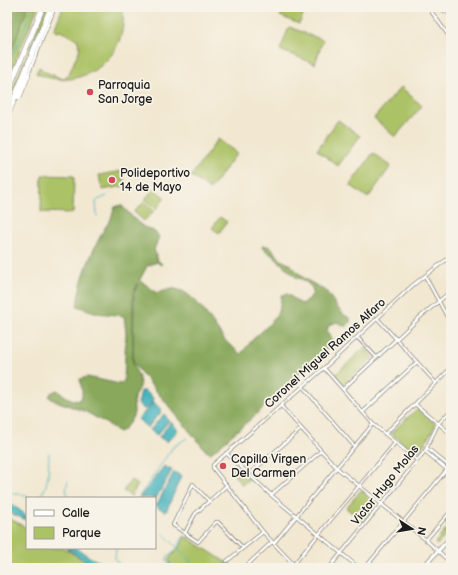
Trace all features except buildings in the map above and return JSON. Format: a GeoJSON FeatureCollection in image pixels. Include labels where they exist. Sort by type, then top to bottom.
{"type":"FeatureCollection","features":[{"type":"Feature","properties":{"kind":"highway"},"geometry":{"type":"LineString","coordinates":[[7,93],[43,7]]}},
{"type":"Feature","properties":{"kind":"highway"},"geometry":{"type":"LineString","coordinates":[[7,117],[51,7]]}},
{"type":"Feature","properties":{"kind":"highway"},"geometry":{"type":"LineString","coordinates":[[439,7],[451,13]]}},
{"type":"Feature","properties":{"kind":"highway"},"geometry":{"type":"LineString","coordinates":[[7,121],[28,75]]}},
{"type":"Feature","properties":{"kind":"street"},"geometry":{"type":"LineString","coordinates":[[28,75],[55,7]]}},
{"type":"Feature","properties":{"kind":"street"},"geometry":{"type":"LineString","coordinates":[[428,7],[451,39]]}},
{"type":"Feature","properties":{"kind":"street","name":"Coronel Miguel Ramos Alfaro"},"geometry":{"type":"LineString","coordinates":[[226,486],[213,468],[213,465],[358,338],[377,318],[413,285],[451,256]]}},
{"type":"Feature","properties":{"kind":"street"},"geometry":{"type":"LineString","coordinates":[[425,276],[451,324]]}},
{"type":"Feature","properties":{"kind":"street"},"geometry":{"type":"LineString","coordinates":[[343,389],[438,300],[451,291]]}},
{"type":"Feature","properties":{"kind":"street"},"geometry":{"type":"LineString","coordinates":[[377,318],[436,384]]}},
{"type":"Feature","properties":{"kind":"street"},"geometry":{"type":"LineString","coordinates":[[358,338],[376,357]]}},
{"type":"Feature","properties":{"kind":"street"},"geometry":{"type":"LineString","coordinates":[[363,412],[417,362]]}},
{"type":"Feature","properties":{"kind":"street"},"geometry":{"type":"LineString","coordinates":[[324,368],[374,424],[417,460]]}},
{"type":"Feature","properties":{"kind":"street"},"geometry":{"type":"LineString","coordinates":[[385,434],[451,368]]}},
{"type":"Feature","properties":{"kind":"street"},"geometry":{"type":"LineString","coordinates":[[303,387],[354,446]]}},
{"type":"Feature","properties":{"kind":"street"},"geometry":{"type":"LineString","coordinates":[[415,404],[451,434]]}},
{"type":"Feature","properties":{"kind":"street"},"geometry":{"type":"LineString","coordinates":[[281,406],[337,468],[426,540],[451,563]]}},
{"type":"Feature","properties":{"kind":"street","name":"Victor Hugo Molas"},"geometry":{"type":"LineString","coordinates":[[329,568],[426,450],[438,424],[451,410]]}},
{"type":"Feature","properties":{"kind":"street"},"geometry":{"type":"LineString","coordinates":[[244,568],[273,543],[374,424]]}},
{"type":"Feature","properties":{"kind":"street"},"geometry":{"type":"LineString","coordinates":[[248,474],[301,429]]}},
{"type":"Feature","properties":{"kind":"street"},"geometry":{"type":"LineString","coordinates":[[294,564],[395,443]]}},
{"type":"Feature","properties":{"kind":"street"},"geometry":{"type":"LineString","coordinates":[[426,450],[449,468],[451,473]]}},
{"type":"Feature","properties":{"kind":"street"},"geometry":{"type":"LineString","coordinates":[[271,495],[321,451]]}},
{"type":"Feature","properties":{"kind":"street"},"geometry":{"type":"LineString","coordinates":[[226,453],[271,495],[359,568]]}},
{"type":"Feature","properties":{"kind":"street"},"geometry":{"type":"LineString","coordinates":[[365,568],[449,468]]}},
{"type":"Feature","properties":{"kind":"street"},"geometry":{"type":"LineString","coordinates":[[209,501],[193,485],[174,525],[198,542],[217,521],[242,547]]}},
{"type":"Feature","properties":{"kind":"street"},"geometry":{"type":"LineString","coordinates":[[185,533],[195,514],[226,486],[263,532],[297,568]]}},
{"type":"Feature","properties":{"kind":"street"},"geometry":{"type":"LineString","coordinates":[[426,540],[451,511]]}},
{"type":"Feature","properties":{"kind":"street"},"geometry":{"type":"LineString","coordinates":[[227,561],[242,547],[263,532]]}},
{"type":"Feature","properties":{"kind":"street"},"geometry":{"type":"LineString","coordinates":[[422,568],[451,537]]}},
{"type":"Feature","properties":{"kind":"green space"},"geometry":{"type":"Polygon","coordinates":[[[7,7],[38,7],[7,81],[7,7]]]}},
{"type":"Feature","properties":{"kind":"green space"},"geometry":{"type":"Polygon","coordinates":[[[7,7],[28,7],[7,63],[7,7]]]}},
{"type":"Feature","properties":{"kind":"green space"},"geometry":{"type":"Polygon","coordinates":[[[45,7],[49,7],[7,109],[7,102],[33,41],[45,7]]]}},
{"type":"Feature","properties":{"kind":"green space"},"geometry":{"type":"Polygon","coordinates":[[[63,7],[122,7],[123,25],[119,41],[111,55],[100,67],[86,75],[63,79],[69,74],[80,48],[77,39],[60,31],[56,32],[54,30],[63,7]]]}},
{"type":"Feature","properties":{"kind":"green space"},"geometry":{"type":"Polygon","coordinates":[[[283,7],[288,7],[304,13],[299,24],[280,16],[283,7]]]}},
{"type":"Feature","properties":{"kind":"green space"},"geometry":{"type":"Polygon","coordinates":[[[289,27],[323,40],[315,64],[280,50],[289,27]]]}},
{"type":"Feature","properties":{"kind":"green space"},"geometry":{"type":"Polygon","coordinates":[[[39,67],[43,71],[62,79],[36,73],[39,67]]]}},
{"type":"Feature","properties":{"kind":"green space"},"geometry":{"type":"Polygon","coordinates":[[[401,87],[422,106],[395,137],[374,118],[401,87]]]}},
{"type":"Feature","properties":{"kind":"green space"},"geometry":{"type":"Polygon","coordinates":[[[338,120],[360,136],[338,166],[317,150],[338,120]]]}},
{"type":"Feature","properties":{"kind":"green space"},"geometry":{"type":"Polygon","coordinates":[[[218,139],[237,153],[210,190],[191,176],[218,139]]]}},
{"type":"Feature","properties":{"kind":"green space"},"geometry":{"type":"Polygon","coordinates":[[[373,153],[391,166],[368,198],[350,185],[373,153]]]}},
{"type":"Feature","properties":{"kind":"green space","name":"Polideportivo 14 de Mayo"},"geometry":{"type":"Polygon","coordinates":[[[123,171],[125,186],[102,190],[99,175],[123,171]]]}},
{"type":"Feature","properties":{"kind":"green space"},"geometry":{"type":"Polygon","coordinates":[[[42,175],[74,176],[73,213],[41,212],[42,175]]]}},
{"type":"Feature","properties":{"kind":"green space"},"geometry":{"type":"Polygon","coordinates":[[[154,189],[165,198],[156,209],[145,199],[154,189]]]}},
{"type":"Feature","properties":{"kind":"green space"},"geometry":{"type":"Polygon","coordinates":[[[144,202],[154,211],[144,221],[134,212],[144,202]]]}},
{"type":"Feature","properties":{"kind":"green space"},"geometry":{"type":"Polygon","coordinates":[[[121,205],[138,223],[157,234],[159,237],[154,250],[156,259],[162,264],[161,265],[157,262],[147,266],[133,293],[133,363],[140,383],[134,398],[133,416],[126,427],[119,432],[86,412],[53,400],[49,397],[51,393],[57,390],[78,401],[82,396],[80,379],[87,377],[120,384],[124,381],[126,333],[124,316],[97,313],[77,306],[81,285],[91,255],[110,221],[115,207],[121,205]]]}},
{"type":"Feature","properties":{"kind":"green space"},"geometry":{"type":"Polygon","coordinates":[[[220,217],[227,222],[219,233],[212,228],[220,217]]]}},
{"type":"Feature","properties":{"kind":"green space"},"geometry":{"type":"Polygon","coordinates":[[[263,245],[270,247],[281,260],[291,265],[304,278],[327,292],[344,315],[350,318],[350,323],[346,327],[337,322],[329,325],[327,331],[331,336],[332,343],[326,350],[252,418],[211,453],[206,451],[133,363],[134,292],[141,281],[157,293],[175,289],[190,296],[203,310],[224,339],[241,354],[253,339],[273,320],[279,309],[281,295],[287,294],[302,304],[309,299],[313,293],[312,288],[302,279],[297,278],[262,248],[263,245]]]}},
{"type":"Feature","properties":{"kind":"green space"},"geometry":{"type":"Polygon","coordinates":[[[365,347],[374,357],[343,385],[335,375],[365,347]]]}},
{"type":"Feature","properties":{"kind":"green space"},"geometry":{"type":"Polygon","coordinates":[[[417,409],[436,424],[424,445],[416,454],[391,433],[417,409]]]}},
{"type":"Feature","properties":{"kind":"green space"},"geometry":{"type":"Polygon","coordinates":[[[237,466],[250,478],[242,485],[231,471],[237,466]]]}},
{"type":"Feature","properties":{"kind":"green space"},"geometry":{"type":"Polygon","coordinates":[[[131,480],[138,485],[131,496],[123,491],[131,480]]]}},
{"type":"Feature","properties":{"kind":"green space"},"geometry":{"type":"Polygon","coordinates":[[[361,490],[377,504],[363,522],[346,508],[361,490]]]}},
{"type":"Feature","properties":{"kind":"green space"},"geometry":{"type":"Polygon","coordinates":[[[451,513],[451,531],[437,545],[435,543],[449,526],[444,521],[451,513]]]}},
{"type":"Feature","properties":{"kind":"green space"},"geometry":{"type":"Polygon","coordinates":[[[7,517],[26,527],[26,549],[65,549],[98,568],[7,568],[7,517]]]}},
{"type":"Feature","properties":{"kind":"green space"},"geometry":{"type":"Polygon","coordinates":[[[185,536],[235,568],[169,568],[169,559],[181,545],[185,536]]]}},
{"type":"Feature","properties":{"kind":"water"},"geometry":{"type":"Polygon","coordinates":[[[141,391],[145,391],[153,398],[152,403],[145,409],[138,404],[141,391]]]}},
{"type":"Feature","properties":{"kind":"water"},"geometry":{"type":"Polygon","coordinates":[[[154,402],[162,411],[147,428],[138,419],[154,402]]]}},
{"type":"Feature","properties":{"kind":"water"},"geometry":{"type":"Polygon","coordinates":[[[164,414],[169,421],[157,435],[150,430],[164,414]]]}},
{"type":"Feature","properties":{"kind":"water"},"geometry":{"type":"Polygon","coordinates":[[[171,422],[178,430],[167,442],[159,437],[171,422]]]}},
{"type":"Feature","properties":{"kind":"water"},"geometry":{"type":"Polygon","coordinates":[[[164,466],[172,470],[156,498],[156,497],[140,497],[164,466]]]}},
{"type":"Feature","properties":{"kind":"water"},"geometry":{"type":"Polygon","coordinates":[[[174,472],[181,476],[166,512],[156,506],[174,472]]]}},
{"type":"Feature","properties":{"kind":"water"},"geometry":{"type":"Polygon","coordinates":[[[7,502],[26,515],[26,520],[7,512],[7,502]]]}},
{"type":"Feature","properties":{"kind":"water"},"geometry":{"type":"Polygon","coordinates":[[[68,549],[78,549],[91,558],[119,568],[102,568],[84,560],[68,549]]]}},
{"type":"Feature","properties":{"kind":"waterway"},"geometry":{"type":"LineString","coordinates":[[7,71],[8,65],[31,11]]}},
{"type":"Feature","properties":{"kind":"waterway"},"geometry":{"type":"LineString","coordinates":[[97,216],[96,202],[107,196]]}},
{"type":"Feature","properties":{"kind":"waterway"},"geometry":{"type":"LineString","coordinates":[[139,497],[173,447],[187,438]]}},
{"type":"Feature","properties":{"kind":"waterway"},"geometry":{"type":"LineString","coordinates":[[40,497],[47,482],[49,453]]}},
{"type":"Feature","properties":{"kind":"waterway"},"geometry":{"type":"LineString","coordinates":[[7,477],[9,490],[13,494],[22,494],[27,497]]}},
{"type":"Feature","properties":{"kind":"waterway"},"geometry":{"type":"LineString","coordinates":[[68,481],[66,487],[68,497]]}},
{"type":"Feature","properties":{"kind":"waterway"},"geometry":{"type":"LineString","coordinates":[[163,533],[197,568]]}},
{"type":"Feature","properties":{"kind":"waterway"},"geometry":{"type":"LineString","coordinates":[[168,568],[169,565],[167,558],[177,549],[183,537]]}},
{"type":"Feature","properties":{"kind":"waterway"},"geometry":{"type":"LineString","coordinates":[[116,549],[115,559],[120,565],[120,568]]}},
{"type":"Feature","properties":{"kind":"waterway"},"geometry":{"type":"LineString","coordinates":[[222,568],[226,562]]}},
{"type":"Feature","properties":{"kind":"place","name":"Parroquia San Jorge"},"geometry":{"type":"Point","coordinates":[90,92]}},
{"type":"Feature","properties":{"kind":"place","name":"Polideportivo 14 de Mayo"},"geometry":{"type":"Point","coordinates":[112,180]}},
{"type":"Feature","properties":{"kind":"place","name":"Capilla Virgen Del Carmen"},"geometry":{"type":"Point","coordinates":[223,466]}}]}
